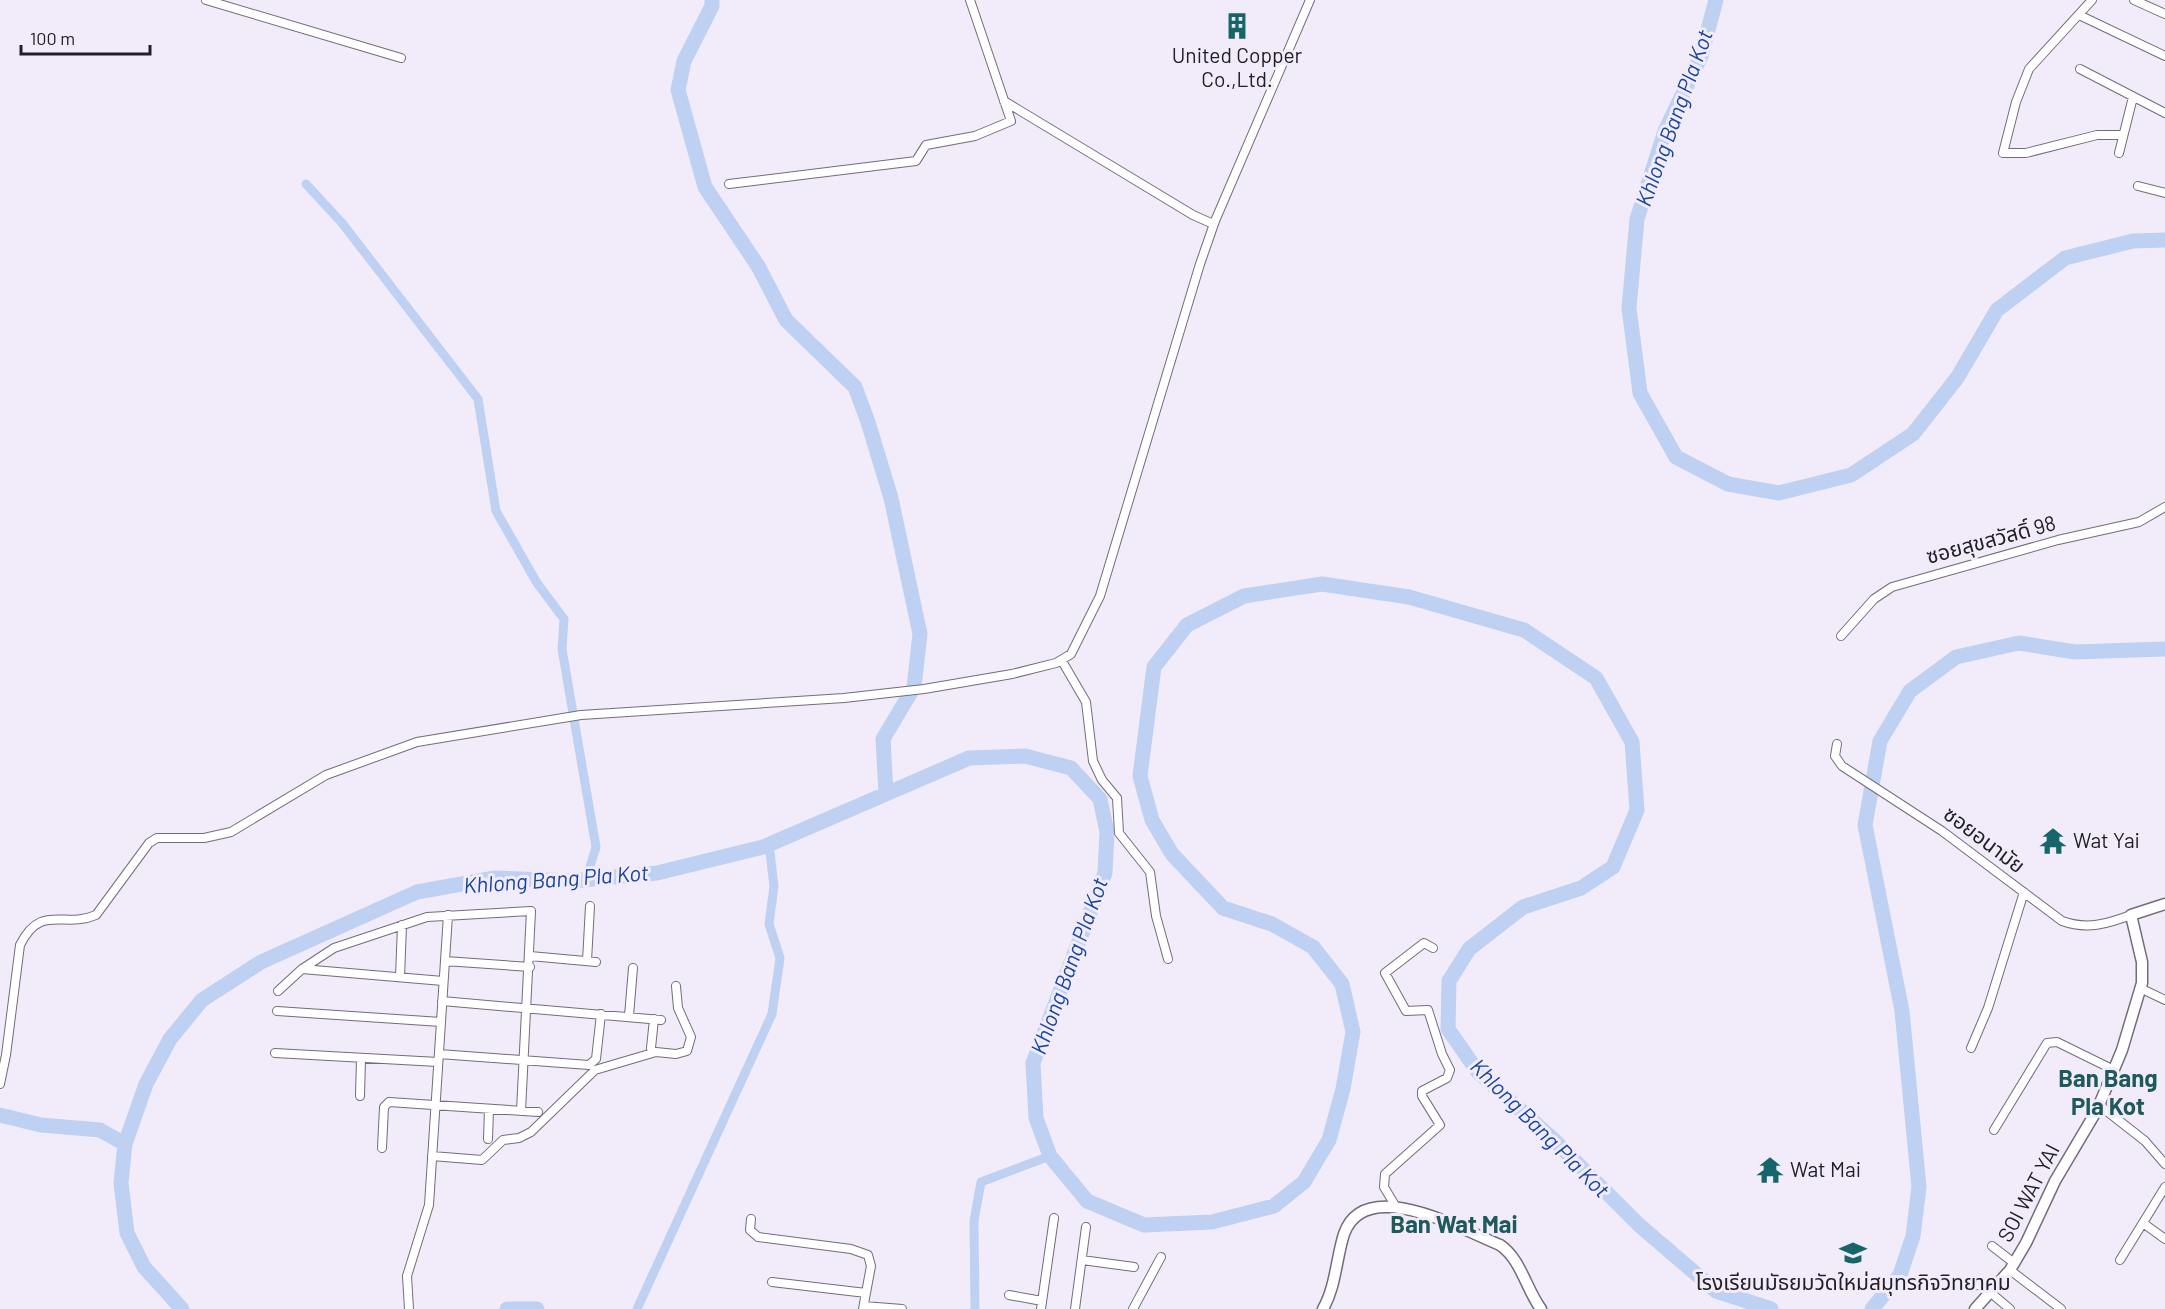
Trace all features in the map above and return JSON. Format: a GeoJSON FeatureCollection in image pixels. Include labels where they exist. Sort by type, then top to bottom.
{"type":"FeatureCollection","features":[{"type":"Feature","properties":{"kind":"street"},"geometry":{"type":"LineString","coordinates":[[206,0],[401,58]]}},
{"type":"Feature","properties":{"kind":"street"},"geometry":{"type":"LineString","coordinates":[[729,184],[916,161],[926,145],[975,136],[1011,121],[970,0]]}},
{"type":"Feature","properties":{"kind":"street"},"geometry":{"type":"LineString","coordinates":[[0,1084],[6,1055],[20,945],[35,922],[51,918],[83,921],[96,915],[149,843],[157,838],[204,838],[231,832],[326,775],[364,759],[417,742],[581,715],[832,699],[924,689],[1012,674],[1062,661],[1071,654],[1100,596],[1215,221],[1310,0]]}},
{"type":"Feature","properties":{"kind":"street"},"geometry":{"type":"LineString","coordinates":[[2092,0],[2026,73],[2003,153],[2026,153],[2097,135],[2122,135]]}},
{"type":"Feature","properties":{"kind":"street"},"geometry":{"type":"LineString","coordinates":[[2134,0],[2165,14]]}},
{"type":"Feature","properties":{"kind":"street"},"geometry":{"type":"LineString","coordinates":[[2079,15],[2165,56]]}},
{"type":"Feature","properties":{"kind":"street"},"geometry":{"type":"LineString","coordinates":[[2080,69],[2165,113]]}},
{"type":"Feature","properties":{"kind":"street"},"geometry":{"type":"LineString","coordinates":[[2119,153],[2133,97]]}},
{"type":"Feature","properties":{"kind":"street"},"geometry":{"type":"LineString","coordinates":[[1004,101],[1193,215],[1212,223],[1215,221]]}},
{"type":"Feature","properties":{"kind":"street"},"geometry":{"type":"LineString","coordinates":[[2138,186],[2165,194]]}},
{"type":"Feature","properties":{"kind":"street","name":"ซอยสุขสวัสดิ์ 98"},"geometry":{"type":"LineString","coordinates":[[1841,636],[1874,599],[1892,587],[2058,540],[2139,522],[2165,507]]}},
{"type":"Feature","properties":{"kind":"street"},"geometry":{"type":"LineString","coordinates":[[1062,661],[1086,702],[1094,761],[1102,780],[1117,798],[1119,833],[1150,872],[1156,916],[1168,958]]}},
{"type":"Feature","properties":{"kind":"street","name":"ซอยอนามัย"},"geometry":{"type":"LineString","coordinates":[[1837,744],[1837,760],[1852,772],[1889,794],[2062,921],[2078,927],[2109,923],[2131,915]]}},
{"type":"Feature","properties":{"kind":"street"},"geometry":{"type":"LineString","coordinates":[[1971,1048],[1988,1008],[2024,892]]}},
{"type":"Feature","properties":{"kind":"street"},"geometry":{"type":"LineString","coordinates":[[2131,915],[2165,904]]}},
{"type":"Feature","properties":{"kind":"street"},"geometry":{"type":"LineString","coordinates":[[587,961],[590,906]]}},
{"type":"Feature","properties":{"kind":"street"},"geometry":{"type":"LineString","coordinates":[[278,991],[302,969],[334,948],[402,925],[448,915],[531,911],[530,967],[520,1111]]}},
{"type":"Feature","properties":{"kind":"street"},"geometry":{"type":"LineString","coordinates":[[409,1309],[407,1276],[429,1205],[448,915]]}},
{"type":"Feature","properties":{"kind":"street","name":"SOI WAT YAI"},"geometry":{"type":"LineString","coordinates":[[1975,1309],[1993,1291],[2012,1266],[2055,1181],[2099,1105],[2114,1070],[2142,989],[2142,962],[2131,915]]}},
{"type":"Feature","properties":{"kind":"street"},"geometry":{"type":"LineString","coordinates":[[399,977],[402,925]]}},
{"type":"Feature","properties":{"kind":"street"},"geometry":{"type":"LineString","coordinates":[[1396,1207],[1384,1187],[1385,1174],[1440,1125],[1422,1096],[1422,1091],[1447,1078],[1450,1070],[1442,1054],[1428,1010],[1406,1011],[1385,973],[1424,943],[1433,948]]}},
{"type":"Feature","properties":{"kind":"street"},"geometry":{"type":"LineString","coordinates":[[530,956],[596,962]]}},
{"type":"Feature","properties":{"kind":"street"},"geometry":{"type":"LineString","coordinates":[[445,961],[530,967]]}},
{"type":"Feature","properties":{"kind":"street"},"geometry":{"type":"LineString","coordinates":[[629,1016],[633,968]]}},
{"type":"Feature","properties":{"kind":"street"},"geometry":{"type":"LineString","coordinates":[[302,969],[443,981]]}},
{"type":"Feature","properties":{"kind":"street"},"geometry":{"type":"LineString","coordinates":[[432,1156],[482,1160],[503,1140],[519,1138],[531,1132],[595,1070],[656,1052],[676,1054],[687,1051],[691,1037],[678,1008],[676,986]]}},
{"type":"Feature","properties":{"kind":"street"},"geometry":{"type":"LineString","coordinates":[[2142,989],[2165,1000]]}},
{"type":"Feature","properties":{"kind":"street"},"geometry":{"type":"LineString","coordinates":[[442,1001],[658,1019],[651,1048]]}},
{"type":"Feature","properties":{"kind":"street"},"geometry":{"type":"LineString","coordinates":[[277,1011],[441,1022]]}},
{"type":"Feature","properties":{"kind":"street"},"geometry":{"type":"LineString","coordinates":[[275,1053],[361,1059],[438,1058],[589,1065],[594,1063],[600,1014]]}},
{"type":"Feature","properties":{"kind":"street"},"geometry":{"type":"LineString","coordinates":[[1994,1130],[2047,1043],[2057,1042],[2114,1070]]}},
{"type":"Feature","properties":{"kind":"street"},"geometry":{"type":"LineString","coordinates":[[360,1096],[361,1059]]}},
{"type":"Feature","properties":{"kind":"street"},"geometry":{"type":"LineString","coordinates":[[382,1148],[386,1104],[538,1112]]}},
{"type":"Feature","properties":{"kind":"street"},"geometry":{"type":"LineString","coordinates":[[2099,1105],[2145,1141],[2165,1164]]}},
{"type":"Feature","properties":{"kind":"street"},"geometry":{"type":"LineString","coordinates":[[488,1139],[489,1109]]}},
{"type":"Feature","properties":{"kind":"street"},"geometry":{"type":"LineString","coordinates":[[2120,1260],[2165,1188]]}},
{"type":"Feature","properties":{"kind":"street"},"geometry":{"type":"LineString","coordinates":[[1323,1309],[1345,1232],[1356,1216],[1366,1209],[1380,1206],[1412,1210],[1500,1245],[1509,1251],[1541,1309]]}},
{"type":"Feature","properties":{"kind":"street"},"geometry":{"type":"LineString","coordinates":[[1009,1295],[1041,1305],[1054,1218]]}},
{"type":"Feature","properties":{"kind":"street"},"geometry":{"type":"LineString","coordinates":[[751,1219],[750,1230],[758,1237],[850,1249],[868,1255],[871,1266],[864,1308],[902,1309]]}},
{"type":"Feature","properties":{"kind":"street"},"geometry":{"type":"LineString","coordinates":[[2144,1223],[2165,1239]]}},
{"type":"Feature","properties":{"kind":"street"},"geometry":{"type":"LineString","coordinates":[[1076,1309],[1086,1227]]}},
{"type":"Feature","properties":{"kind":"street"},"geometry":{"type":"LineString","coordinates":[[1992,1246],[2061,1309]]}},
{"type":"Feature","properties":{"kind":"street"},"geometry":{"type":"LineString","coordinates":[[1133,1309],[1161,1257]]}},
{"type":"Feature","properties":{"kind":"street"},"geometry":{"type":"LineString","coordinates":[[1082,1260],[1134,1266]]}},
{"type":"Feature","properties":{"kind":"street"},"geometry":{"type":"LineString","coordinates":[[772,1282],[866,1293]]}},
{"type":"Feature","properties":{"kind":"street"},"geometry":{"type":"LineString","coordinates":[[1954,1284],[1965,1287],[1984,1284],[2010,1309]]}},
{"type":"Feature","properties":{"kind":"waterway"},"geometry":{"type":"LineString","coordinates":[[712,0],[712,6],[684,61],[678,90],[705,187],[758,266],[786,320],[855,387],[891,498],[920,634],[914,687],[883,739],[886,794]]}},
{"type":"Feature","properties":{"kind":"waterway","name":"Khlong Bang Pla Kot"},"geometry":{"type":"LineString","coordinates":[[1716,0],[1701,56],[1665,131],[1637,219],[1629,308],[1640,393],[1676,457],[1728,484],[1779,493],[1851,475],[1913,434],[1957,378],[1997,310],[2065,258],[2133,241],[2165,240]]}},
{"type":"Feature","properties":{"kind":"waterway"},"geometry":{"type":"LineString","coordinates":[[306,184],[342,223],[478,399],[496,511],[537,583],[564,619],[562,649],[596,847],[586,880]]}},
{"type":"Feature","properties":{"kind":"waterway","name":"Khlong Bang Pla Kot"},"geometry":{"type":"LineString","coordinates":[[182,1309],[144,1267],[127,1233],[121,1183],[125,1144],[146,1084],[170,1039],[202,1000],[261,962],[417,892],[495,878],[572,881],[657,873],[763,847],[969,758],[1025,756],[1071,768],[1100,799],[1107,832],[1105,873],[1033,1063],[1036,1118],[1050,1156],[1087,1201],[1144,1225],[1212,1222],[1274,1206],[1304,1182],[1329,1140],[1343,1089],[1353,1032],[1342,984],[1313,947],[1272,924],[1223,908],[1172,854],[1152,820],[1140,776],[1154,667],[1187,625],[1244,596],[1322,584],[1409,597],[1524,630],[1596,678],[1632,742],[1637,810],[1613,867],[1581,888],[1523,907],[1469,949],[1449,981],[1448,1029],[1478,1072],[1554,1140],[1639,1225],[1716,1291],[1771,1309]]}},
{"type":"Feature","properties":{"kind":"waterway","name":"Khlong Bang Pla Kot"},"geometry":{"type":"LineString","coordinates":[[1872,1309],[1900,1275],[1913,1236],[1919,1187],[1902,1011],[1865,825],[1880,741],[1910,691],[1956,657],[2019,643],[2075,652],[2165,649]]}},
{"type":"Feature","properties":{"kind":"waterway"},"geometry":{"type":"LineString","coordinates":[[637,1309],[772,1014],[780,958],[769,924],[774,886],[769,844]]}},
{"type":"Feature","properties":{"kind":"waterway"},"geometry":{"type":"LineString","coordinates":[[0,1115],[41,1125],[100,1130],[125,1144]]}},
{"type":"Feature","properties":{"kind":"waterway"},"geometry":{"type":"LineString","coordinates":[[975,1309],[974,1221],[981,1182],[1050,1156]]}},
{"type":"Feature","properties":{"kind":"waterway"},"geometry":{"type":"LineString","coordinates":[[507,1309],[537,1309]]}},
{"type":"Feature","properties":{"kind":"place","name":"United Copper Co.,Ltd."},"geometry":{"type":"Point","coordinates":[1237,26]}},
{"type":"Feature","properties":{"kind":"place","name":"Wat Yai"},"geometry":{"type":"Point","coordinates":[2053,841]}},
{"type":"Feature","properties":{"kind":"place","name":"Wat Mai"},"geometry":{"type":"Point","coordinates":[1770,1170]}},
{"type":"Feature","properties":{"kind":"place","name":"โรงเรียนมัธยมวัดใหม่สมุทรกิจวิทยาคม"},"geometry":{"type":"Point","coordinates":[1853,1253]}},
{"type":"Feature","properties":{"kind":"district","name":"Ban Bang Pla Kot"},"geometry":{"type":"Point","coordinates":[2108,1093]}},
{"type":"Feature","properties":{"kind":"district","name":"Ban Wat Mai"},"geometry":{"type":"Point","coordinates":[1454,1225]}}]}
